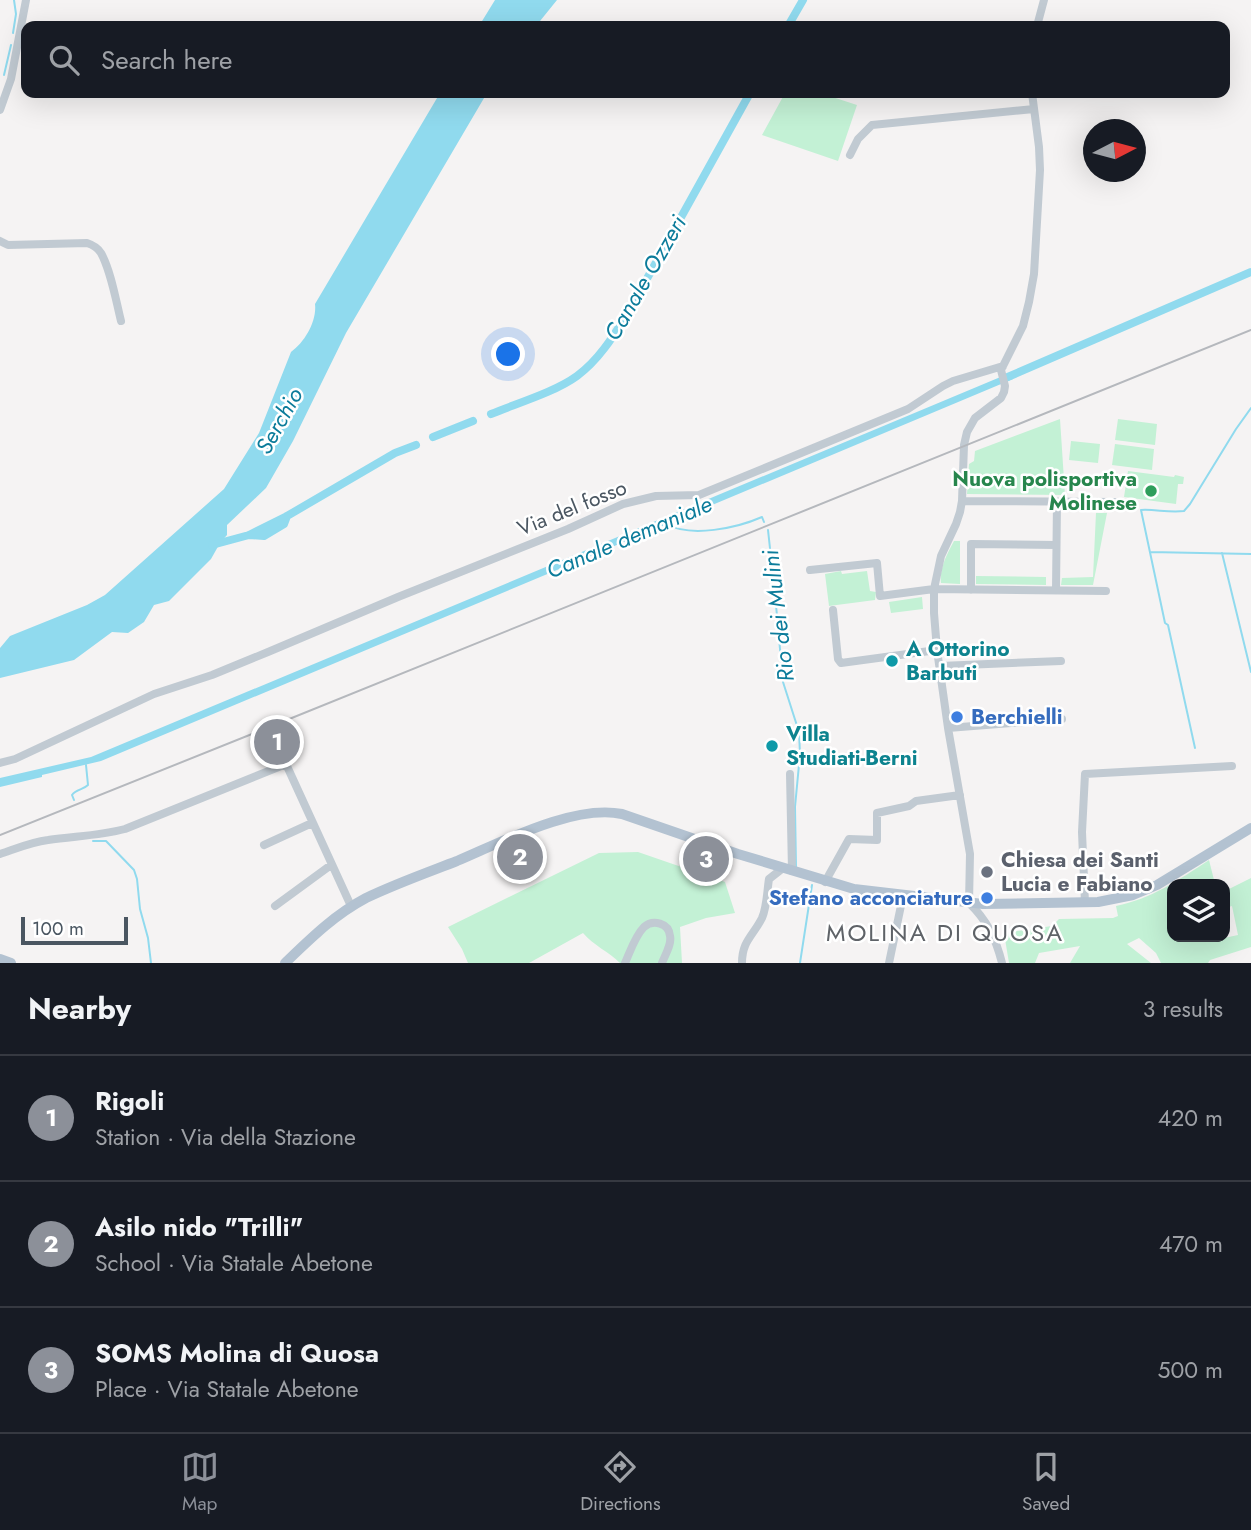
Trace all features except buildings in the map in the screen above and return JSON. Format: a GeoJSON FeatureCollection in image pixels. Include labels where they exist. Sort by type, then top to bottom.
{"type":"FeatureCollection","features":[{"type":"Feature","properties":{"kind":"main road"},"geometry":{"type":"LineString","coordinates":[[285,963],[329,922],[351,906],[375,894],[522,833],[597,811],[629,816],[853,889],[969,903],[1107,901],[1144,891],[1251,828]]}},
{"type":"Feature","properties":{"kind":"main road"},"geometry":{"type":"LineString","coordinates":[[0,959],[12,963]]}},
{"type":"Feature","properties":{"kind":"street"},"geometry":{"type":"LineString","coordinates":[[22,21],[26,0]]}},
{"type":"Feature","properties":{"kind":"street"},"geometry":{"type":"LineString","coordinates":[[1038,21],[1044,0]]}},
{"type":"Feature","properties":{"kind":"street"},"geometry":{"type":"LineString","coordinates":[[0,110],[11,79],[21,26]]}},
{"type":"Feature","properties":{"kind":"street"},"geometry":{"type":"LineString","coordinates":[[1002,963],[991,930],[969,903],[970,854],[937,650],[934,589],[941,556],[956,524],[962,501],[964,445],[969,426],[979,414],[1001,398],[1006,386],[1002,370],[1023,326],[1034,274],[1040,147],[1033,98]]}},
{"type":"Feature","properties":{"kind":"street"},"geometry":{"type":"LineString","coordinates":[[850,155],[858,139],[872,125],[1034,109]]}},
{"type":"Feature","properties":{"kind":"street"},"geometry":{"type":"LineString","coordinates":[[0,241],[8,245],[87,243],[96,247],[101,253],[121,321]]}},
{"type":"Feature","properties":{"kind":"street","name":"Via del fosso"},"geometry":{"type":"LineString","coordinates":[[0,763],[15,759],[154,694],[212,675],[623,504],[656,496],[699,495],[908,410],[953,381],[1002,370]]}},
{"type":"Feature","properties":{"kind":"street"},"geometry":{"type":"LineString","coordinates":[[962,501],[1114,502]]}},
{"type":"Feature","properties":{"kind":"street"},"geometry":{"type":"LineString","coordinates":[[1056,590],[1057,502]]}},
{"type":"Feature","properties":{"kind":"street"},"geometry":{"type":"LineString","coordinates":[[971,590],[971,544],[1056,545]]}},
{"type":"Feature","properties":{"kind":"street"},"geometry":{"type":"LineString","coordinates":[[810,570],[877,563],[880,596],[934,589],[1106,591]]}},
{"type":"Feature","properties":{"kind":"street"},"geometry":{"type":"LineString","coordinates":[[833,610],[840,663],[937,650]]}},
{"type":"Feature","properties":{"kind":"street"},"geometry":{"type":"LineString","coordinates":[[940,666],[1061,661]]}},
{"type":"Feature","properties":{"kind":"street"},"geometry":{"type":"LineString","coordinates":[[948,728],[1062,719]]}},
{"type":"Feature","properties":{"kind":"street"},"geometry":{"type":"LineString","coordinates":[[0,854],[46,840],[106,834],[125,829],[286,764],[351,906]]}},
{"type":"Feature","properties":{"kind":"street"},"geometry":{"type":"LineString","coordinates":[[1085,903],[1082,832],[1086,774],[1232,766]]}},
{"type":"Feature","properties":{"kind":"street"},"geometry":{"type":"LineString","coordinates":[[742,963],[746,942],[763,916],[769,879],[788,870],[790,774]]}},
{"type":"Feature","properties":{"kind":"street"},"geometry":{"type":"LineString","coordinates":[[825,882],[849,839],[877,840],[877,813],[909,806],[916,801],[960,795]]}},
{"type":"Feature","properties":{"kind":"street"},"geometry":{"type":"LineString","coordinates":[[264,845],[312,823]]}},
{"type":"Feature","properties":{"kind":"street"},"geometry":{"type":"LineString","coordinates":[[275,906],[331,865]]}},
{"type":"Feature","properties":{"kind":"street"},"geometry":{"type":"LineString","coordinates":[[889,963],[903,896]]}},
{"type":"Feature","properties":{"kind":"street"},"geometry":{"type":"LineString","coordinates":[[625,963],[642,930],[647,925],[659,923],[668,928],[671,935],[662,963]]}},
{"type":"Feature","properties":{"kind":"green space"},"geometry":{"type":"Polygon","coordinates":[[[782,98],[835,98],[857,105],[838,161],[762,135],[782,98]]]}},
{"type":"Feature","properties":{"kind":"green space"},"geometry":{"type":"Polygon","coordinates":[[[1060,419],[1065,495],[967,494],[969,464],[974,461],[975,451],[1060,419]]]}},
{"type":"Feature","properties":{"kind":"green space"},"geometry":{"type":"Polygon","coordinates":[[[1118,419],[1157,424],[1155,445],[1115,440],[1118,419]]]}},
{"type":"Feature","properties":{"kind":"green space"},"geometry":{"type":"Polygon","coordinates":[[[1071,441],[1100,444],[1098,463],[1069,460],[1071,441]]]}},
{"type":"Feature","properties":{"kind":"green space"},"geometry":{"type":"Polygon","coordinates":[[[1115,444],[1154,449],[1152,470],[1112,465],[1115,444]]]}},
{"type":"Feature","properties":{"kind":"green space","name":"Nuova polisportiva Molinese"},"geometry":{"type":"Polygon","coordinates":[[[1128,471],[1184,477],[1183,484],[1178,484],[1176,504],[1124,497],[1128,471]]]}},
{"type":"Feature","properties":{"kind":"green space"},"geometry":{"type":"Polygon","coordinates":[[[1096,513],[1107,513],[1093,585],[1061,585],[1062,578],[1093,577],[1096,513]]]}},
{"type":"Feature","properties":{"kind":"green space"},"geometry":{"type":"Polygon","coordinates":[[[954,541],[960,541],[960,584],[941,583],[942,567],[954,541]]]}},
{"type":"Feature","properties":{"kind":"green space"},"geometry":{"type":"Polygon","coordinates":[[[841,571],[842,574],[867,571],[870,591],[876,592],[875,600],[829,606],[825,574],[841,571]]]}},
{"type":"Feature","properties":{"kind":"green space"},"geometry":{"type":"Polygon","coordinates":[[[976,576],[1046,577],[1046,585],[976,584],[976,576]]]}},
{"type":"Feature","properties":{"kind":"green space"},"geometry":{"type":"Polygon","coordinates":[[[922,597],[923,609],[891,613],[889,602],[922,597]]]}},
{"type":"Feature","properties":{"kind":"green space"},"geometry":{"type":"Polygon","coordinates":[[[638,852],[725,882],[735,913],[706,918],[680,927],[682,963],[620,963],[583,933],[529,963],[468,963],[448,927],[599,853],[638,852]]]}},
{"type":"Feature","properties":{"kind":"green space"},"geometry":{"type":"Polygon","coordinates":[[[1209,860],[1214,879],[1179,879],[1209,860]]]}},
{"type":"Feature","properties":{"kind":"green space"},"geometry":{"type":"Polygon","coordinates":[[[1251,878],[1251,947],[1210,960],[1208,963],[1161,963],[1156,953],[1139,938],[1127,944],[1151,963],[1070,963],[1080,946],[1039,953],[1035,963],[1009,963],[1004,933],[1052,926],[1059,919],[1113,918],[1118,916],[1116,906],[1153,894],[1167,886],[1167,942],[1230,942],[1230,937],[1238,935],[1230,907],[1230,888],[1251,878]]]}},
{"type":"Feature","properties":{"kind":"water"},"geometry":{"type":"Polygon","coordinates":[[[495,0],[557,0],[540,21],[482,21],[495,0]]]}},
{"type":"Feature","properties":{"kind":"water","name":"Serchio"},"geometry":{"type":"Polygon","coordinates":[[[437,98],[484,98],[346,333],[293,441],[266,488],[227,525],[227,535],[211,559],[169,601],[154,605],[144,622],[128,633],[112,632],[74,660],[0,678],[0,648],[10,636],[105,595],[224,489],[259,433],[291,352],[305,337],[312,324],[315,304],[437,98]]]}},
{"type":"Feature","properties":{"kind":"water"},"geometry":{"type":"Polygon","coordinates":[[[1010,373],[1013,379],[101,761],[0,787],[0,778],[91,757],[1010,373]]]}},
{"type":"Feature","properties":{"kind":"waterway"},"geometry":{"type":"LineString","coordinates":[[13,33],[16,14],[14,0]]}},
{"type":"Feature","properties":{"kind":"waterway","name":"Canale Ozzeri"},"geometry":{"type":"LineString","coordinates":[[791,21],[803,0]]}},
{"type":"Feature","properties":{"kind":"waterway"},"geometry":{"type":"LineString","coordinates":[[4,75],[11,45]]}},
{"type":"Feature","properties":{"kind":"waterway","name":"Canale Ozzeri"},"geometry":{"type":"LineString","coordinates":[[491,414],[568,382],[600,354],[629,311],[747,98]]}},
{"type":"Feature","properties":{"kind":"waterway","name":"Canale demaniale"},"geometry":{"type":"LineString","coordinates":[[1003,379],[1251,272]]}},
{"type":"Feature","properties":{"kind":"waterway"},"geometry":{"type":"LineString","coordinates":[[1195,748],[1141,510],[1184,511],[1251,408]]}},
{"type":"Feature","properties":{"kind":"waterway","name":"Canale Ozzeri"},"geometry":{"type":"LineString","coordinates":[[433,437],[473,421]]}},
{"type":"Feature","properties":{"kind":"waterway","name":"Canale Ozzeri"},"geometry":{"type":"LineString","coordinates":[[212,545],[249,535],[395,453],[416,445]]}},
{"type":"Feature","properties":{"kind":"waterway"},"geometry":{"type":"LineString","coordinates":[[249,535],[264,536],[284,524],[287,516]]}},
{"type":"Feature","properties":{"kind":"waterway","name":"Rio dei Mulini"},"geometry":{"type":"LineString","coordinates":[[666,524],[701,531],[727,528],[762,517],[764,522]]}},
{"type":"Feature","properties":{"kind":"waterway","name":"Rio dei Mulini"},"geometry":{"type":"LineString","coordinates":[[768,530],[783,682],[799,732],[800,754],[795,807],[796,867]]}},
{"type":"Feature","properties":{"kind":"waterway"},"geometry":{"type":"LineString","coordinates":[[1150,552],[1251,554]]}},
{"type":"Feature","properties":{"kind":"waterway"},"geometry":{"type":"LineString","coordinates":[[1222,553],[1251,672]]}},
{"type":"Feature","properties":{"kind":"waterway"},"geometry":{"type":"LineString","coordinates":[[74,800],[72,795],[88,785],[86,765]]}},
{"type":"Feature","properties":{"kind":"waterway"},"geometry":{"type":"LineString","coordinates":[[93,841],[106,841],[134,870],[151,963]]}},
{"type":"Feature","properties":{"kind":"waterway"},"geometry":{"type":"LineString","coordinates":[[800,963],[812,885]]}},
{"type":"Feature","properties":{"kind":"railway"},"geometry":{"type":"LineString","coordinates":[[0,835],[1251,330]]}},
{"type":"Feature","properties":{"kind":"place","name":"Nuova polisportiva Molinese"},"geometry":{"type":"Point","coordinates":[1151,491]}},
{"type":"Feature","properties":{"kind":"place","name":"A Ottorino Barbuti"},"geometry":{"type":"Point","coordinates":[892,661]}},
{"type":"Feature","properties":{"kind":"place","name":"Berchielli"},"geometry":{"type":"Point","coordinates":[957,717]}},
{"type":"Feature","properties":{"kind":"place","name":"Rigoli"},"geometry":{"type":"Point","coordinates":[277,742]}},
{"type":"Feature","properties":{"kind":"place","name":"Villa Studiati-Berni"},"geometry":{"type":"Point","coordinates":[772,746]}},
{"type":"Feature","properties":{"kind":"place","name":"Asilo nido \"Trilli\""},"geometry":{"type":"Point","coordinates":[520,857]}},
{"type":"Feature","properties":{"kind":"place","name":"SOMS Molina di Quosa"},"geometry":{"type":"Point","coordinates":[706,859]}},
{"type":"Feature","properties":{"kind":"place","name":"Chiesa dei Santi Lucia e Fabiano"},"geometry":{"type":"Point","coordinates":[987,872]}},
{"type":"Feature","properties":{"kind":"place","name":"Stefano acconciature"},"geometry":{"type":"Point","coordinates":[987,898]}},
{"type":"Feature","properties":{"kind":"district","name":"MOLINA DI QUOSA"},"geometry":{"type":"Point","coordinates":[945,932]}}]}
